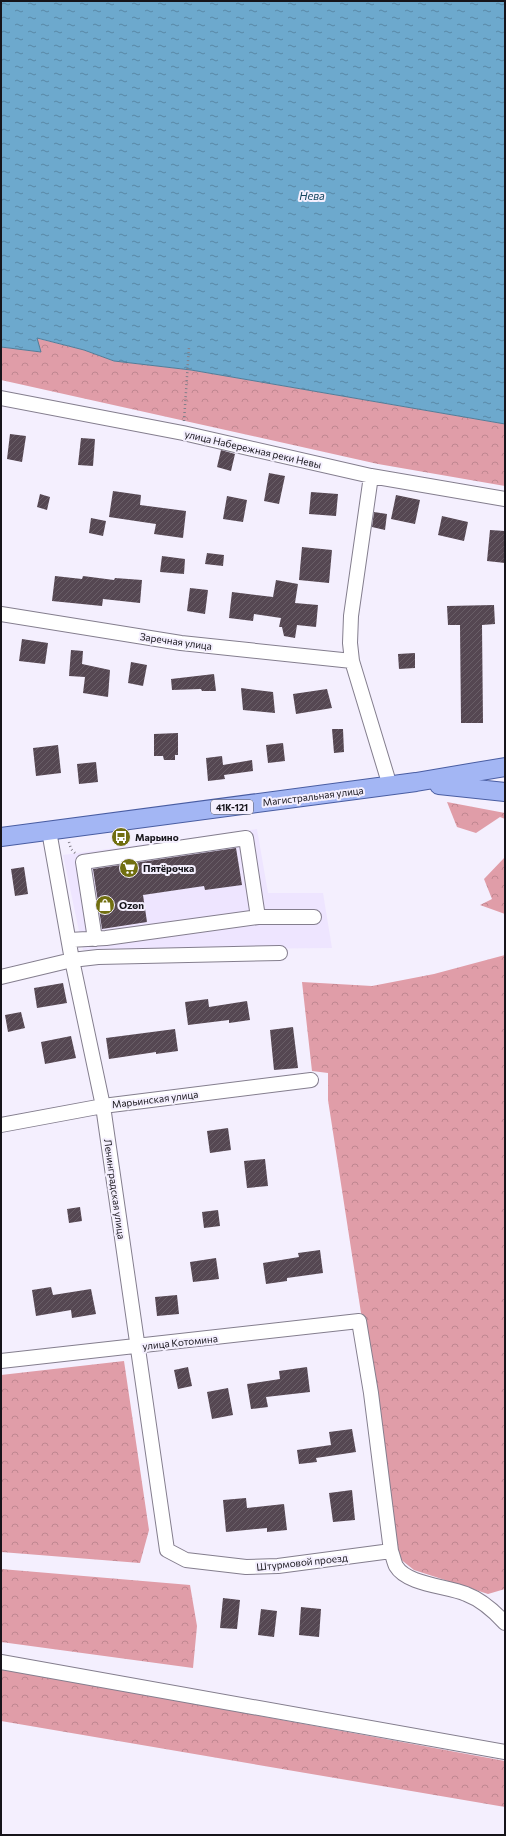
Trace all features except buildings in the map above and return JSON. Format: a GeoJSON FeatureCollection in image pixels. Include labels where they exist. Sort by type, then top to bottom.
{"type":"FeatureCollection","features":[{"type":"Feature","properties":{"kind":"main road","name":"Магистральная улица"},"geometry":{"type":"LineString","coordinates":[[1,837],[390,786],[505,767]]}},
{"type":"Feature","properties":{"kind":"main road"},"geometry":{"type":"LineString","coordinates":[[416,782],[505,792]]}},
{"type":"Feature","properties":{"kind":"street","name":"улица Набережная реки Невы"},"geometry":{"type":"LineString","coordinates":[[1,398],[183,433],[371,476],[505,499]]}},
{"type":"Feature","properties":{"kind":"street"},"geometry":{"type":"LineString","coordinates":[[371,476],[351,616],[350,643],[352,661],[390,786]]}},
{"type":"Feature","properties":{"kind":"street","name":"Заречная улица"},"geometry":{"type":"LineString","coordinates":[[1,614],[181,643],[352,661]]}},
{"type":"Feature","properties":{"kind":"street","name":"Ленинградская улица"},"geometry":{"type":"LineString","coordinates":[[49,831],[72,960],[103,1106],[167,1550]]}},
{"type":"Feature","properties":{"kind":"street"},"geometry":{"type":"LineString","coordinates":[[95,939],[83,862],[246,838],[258,917]]}},
{"type":"Feature","properties":{"kind":"street"},"geometry":{"type":"LineString","coordinates":[[69,940],[95,939],[258,917],[314,917]]}},
{"type":"Feature","properties":{"kind":"street"},"geometry":{"type":"LineString","coordinates":[[1,977],[72,960],[98,957],[280,953]]}},
{"type":"Feature","properties":{"kind":"street","name":"Марьинская улица"},"geometry":{"type":"LineString","coordinates":[[1,1125],[103,1106],[310,1080]]}},
{"type":"Feature","properties":{"kind":"street","name":"улица Котомина"},"geometry":{"type":"LineString","coordinates":[[1,1361],[359,1321],[371,1393],[391,1551]]}},
{"type":"Feature","properties":{"kind":"street","name":"Штурмовой проезд"},"geometry":{"type":"LineString","coordinates":[[167,1550],[186,1560],[246,1567],[278,1566],[391,1551]]}},
{"type":"Feature","properties":{"kind":"street"},"geometry":{"type":"LineString","coordinates":[[391,1551],[396,1567],[409,1577],[466,1593],[482,1602],[496,1613],[505,1623]]}},
{"type":"Feature","properties":{"kind":"street"},"geometry":{"type":"LineString","coordinates":[[1,1662],[505,1752]]}},
{"type":"Feature","properties":{"kind":"path"},"geometry":{"type":"LineString","coordinates":[[183,433],[189,347]]}},
{"type":"Feature","properties":{"kind":"path"},"geometry":{"type":"LineString","coordinates":[[188,354],[193,354]]}},
{"type":"Feature","properties":{"kind":"shaded area"},"geometry":{"type":"Polygon","coordinates":[[[257,829],[268,893],[323,893],[332,948],[83,950],[63,855],[257,829]]]}},
{"type":"Feature","properties":{"kind":"green space"},"geometry":{"type":"Polygon","coordinates":[[[36,338],[84,350],[114,361],[191,370],[505,424],[505,486],[378,464],[1,380],[1,347],[41,352],[36,338]]]}},
{"type":"Feature","properties":{"kind":"green space"},"geometry":{"type":"Polygon","coordinates":[[[447,802],[505,813],[505,819],[500,817],[476,833],[457,827],[447,802]]]}},
{"type":"Feature","properties":{"kind":"green space"},"geometry":{"type":"Polygon","coordinates":[[[505,857],[505,914],[480,905],[492,899],[484,879],[505,857]]]}},
{"type":"Feature","properties":{"kind":"green space"},"geometry":{"type":"Polygon","coordinates":[[[505,955],[505,1589],[488,1594],[414,1570],[399,1558],[328,1100],[328,1073],[312,1071],[302,982],[372,986],[434,974],[505,955]]]}},
{"type":"Feature","properties":{"kind":"green space"},"geometry":{"type":"Polygon","coordinates":[[[124,1361],[149,1530],[140,1563],[1,1552],[1,1375],[124,1361]]]}},
{"type":"Feature","properties":{"kind":"green space"},"geometry":{"type":"Polygon","coordinates":[[[1,1569],[190,1585],[197,1626],[193,1668],[1,1642],[1,1569]]]}},
{"type":"Feature","properties":{"kind":"green space"},"geometry":{"type":"Polygon","coordinates":[[[1,1668],[505,1761],[505,1807],[1,1721],[1,1668]]]}},
{"type":"Feature","properties":{"kind":"water","name":"Нева"},"geometry":{"type":"Polygon","coordinates":[[[1,1],[505,1],[505,424],[191,370],[114,361],[84,350],[37,338],[41,352],[1,347],[1,1]]]}},
{"type":"Feature","properties":{"kind":"place","name":"Марьино"},"geometry":{"type":"Point","coordinates":[121,837]}},
{"type":"Feature","properties":{"kind":"place","name":"Пятёрочка"},"geometry":{"type":"Point","coordinates":[129,868]}},
{"type":"Feature","properties":{"kind":"place","name":"Ozon"},"geometry":{"type":"Point","coordinates":[105,905]}}]}
